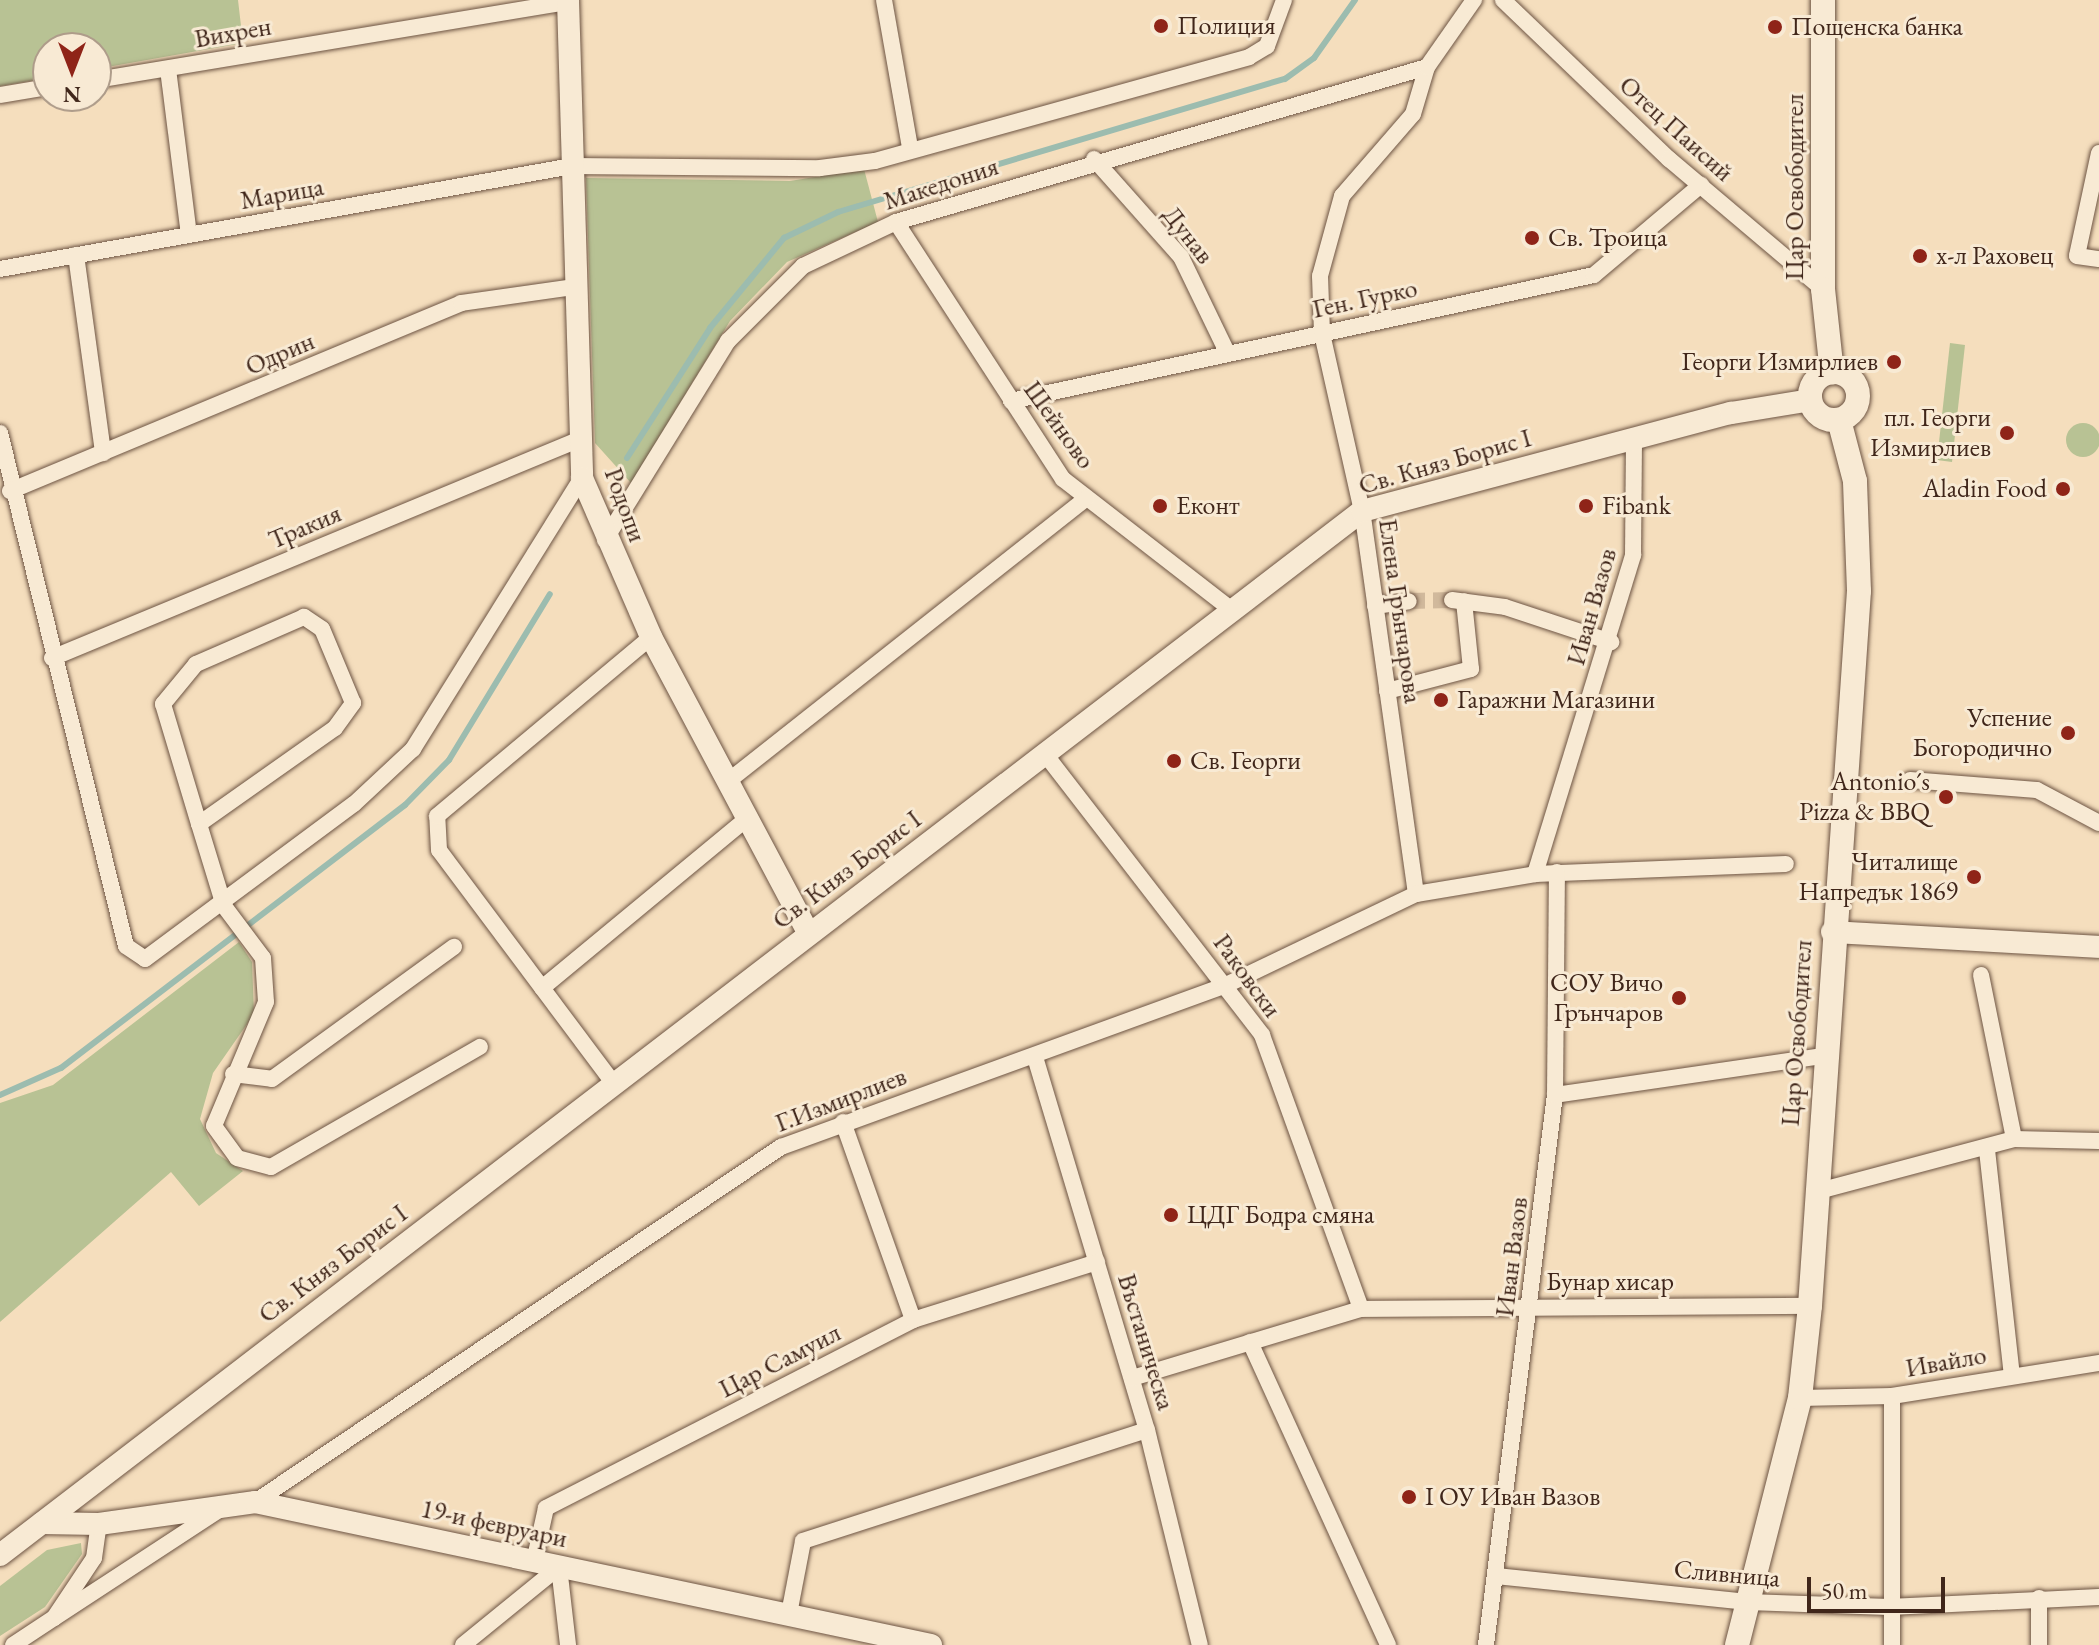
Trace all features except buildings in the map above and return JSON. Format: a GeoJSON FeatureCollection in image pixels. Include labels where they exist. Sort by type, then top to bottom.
{"type":"FeatureCollection","features":[{"type":"Feature","properties":{"kind":"main road","name":"Цар Освободител"},"geometry":{"type":"LineString","coordinates":[[1823,0],[1823,289],[1832,373]]}},
{"type":"Feature","properties":{"kind":"main road"},"geometry":{"type":"LineString","coordinates":[[1832,373],[1853,382],[1858,397],[1839,420],[1817,413],[1810,400],[1813,385],[1832,373]]}},
{"type":"Feature","properties":{"kind":"main road","name":"Цар Освободител"},"geometry":{"type":"LineString","coordinates":[[1737,1645],[1800,1398],[1810,1306],[1822,1056],[1859,591],[1855,481],[1839,420]]}},
{"type":"Feature","properties":{"kind":"street"},"geometry":{"type":"LineString","coordinates":[[884,0],[910,148]]}},
{"type":"Feature","properties":{"kind":"street","name":"Марица"},"geometry":{"type":"LineString","coordinates":[[0,269],[572,166],[820,168],[910,148],[1249,57],[1267,46],[1284,0]]}},
{"type":"Feature","properties":{"kind":"street","name":"Елена Грънчарова"},"geometry":{"type":"LineString","coordinates":[[1416,894],[1362,511],[1322,333],[1320,276],[1334,212],[1413,114],[1427,67],[1474,0]]}},
{"type":"Feature","properties":{"kind":"street","name":"Отец Паисий"},"geometry":{"type":"LineString","coordinates":[[1503,0],[1701,185],[1823,289]]}},
{"type":"Feature","properties":{"kind":"street","name":"Вихрен"},"geometry":{"type":"LineString","coordinates":[[112,78],[568,1]]}},
{"type":"Feature","properties":{"kind":"street","name":"Родопи"},"geometry":{"type":"LineString","coordinates":[[568,1],[578,440],[582,478],[605,540],[651,637],[809,934]]}},
{"type":"Feature","properties":{"kind":"street","name":"Македония"},"geometry":{"type":"LineString","coordinates":[[605,540],[749,316],[803,266],[896,222],[1094,159],[1427,67]]}},
{"type":"Feature","properties":{"kind":"street"},"geometry":{"type":"LineString","coordinates":[[168,69],[189,235]]}},
{"type":"Feature","properties":{"kind":"street"},"geometry":{"type":"LineString","coordinates":[[0,95],[32,90]]}},
{"type":"Feature","properties":{"kind":"street"},"geometry":{"type":"LineString","coordinates":[[2099,153],[2077,256],[2099,259]]}},
{"type":"Feature","properties":{"kind":"street","name":"Дунав"},"geometry":{"type":"LineString","coordinates":[[1094,159],[1181,257],[1227,352]]}},
{"type":"Feature","properties":{"kind":"street","name":"Ген. Гурко"},"geometry":{"type":"LineString","coordinates":[[1011,401],[1594,275],[1701,185]]}},
{"type":"Feature","properties":{"kind":"street","name":"Шейново"},"geometry":{"type":"LineString","coordinates":[[896,222],[1063,479],[1232,610]]}},
{"type":"Feature","properties":{"kind":"street"},"geometry":{"type":"LineString","coordinates":[[76,255],[103,453]]}},
{"type":"Feature","properties":{"kind":"street","name":"Одрин"},"geometry":{"type":"LineString","coordinates":[[10,491],[461,303],[574,287]]}},
{"type":"Feature","properties":{"kind":"street","name":"Св. Княз Борис I"},"geometry":{"type":"LineString","coordinates":[[0,1555],[1362,511],[1634,440],[1810,400]]}},
{"type":"Feature","properties":{"kind":"street"},"geometry":{"type":"LineString","coordinates":[[0,433],[10,491],[126,946],[145,959],[224,906],[413,749],[582,478]]}},
{"type":"Feature","properties":{"kind":"street","name":"Тракия"},"geometry":{"type":"LineString","coordinates":[[52,658],[578,440]]}},
{"type":"Feature","properties":{"kind":"street","name":"Иван Вазов"},"geometry":{"type":"LineString","coordinates":[[1535,874],[1611,642],[1638,531],[1634,440]]}},
{"type":"Feature","properties":{"kind":"street"},"geometry":{"type":"LineString","coordinates":[[727,782],[1086,498]]}},
{"type":"Feature","properties":{"kind":"street"},"geometry":{"type":"LineString","coordinates":[[1387,691],[1471,669],[1458,600],[1611,642]]}},
{"type":"Feature","properties":{"kind":"street"},"geometry":{"type":"LineString","coordinates":[[1375,606],[1409,601]]}},
{"type":"Feature","properties":{"kind":"street"},"geometry":{"type":"LineString","coordinates":[[199,824],[335,728],[353,703],[322,629],[304,617],[196,664],[168,690],[163,704],[199,824],[224,906],[263,958],[266,1002],[233,1074],[214,1126],[237,1158],[271,1167],[480,1047]]}},
{"type":"Feature","properties":{"kind":"street"},"geometry":{"type":"LineString","coordinates":[[614,1084],[439,850],[437,816],[651,637]]}},
{"type":"Feature","properties":{"kind":"street","name":"Раковски"},"geometry":{"type":"LineString","coordinates":[[1045,754],[1262,1035],[1361,1309]]}},
{"type":"Feature","properties":{"kind":"street"},"geometry":{"type":"LineString","coordinates":[[1910,780],[2037,790],[2099,823]]}},
{"type":"Feature","properties":{"kind":"street"},"geometry":{"type":"LineString","coordinates":[[542,988],[746,819]]}},
{"type":"Feature","properties":{"kind":"street","name":"Г.Измирлиев"},"geometry":{"type":"LineString","coordinates":[[255,1502],[606,1258],[781,1147],[1226,985],[1416,894],[1557,872],[1786,864]]}},
{"type":"Feature","properties":{"kind":"street","name":"Иван Вазов"},"geometry":{"type":"LineString","coordinates":[[1486,1645],[1531,1306],[1555,1095],[1557,872]]}},
{"type":"Feature","properties":{"kind":"street"},"geometry":{"type":"LineString","coordinates":[[1832,932],[2099,947]]}},
{"type":"Feature","properties":{"kind":"street"},"geometry":{"type":"LineString","coordinates":[[233,1074],[272,1079],[454,947]]}},
{"type":"Feature","properties":{"kind":"street"},"geometry":{"type":"LineString","coordinates":[[1981,975],[2014,1139]]}},
{"type":"Feature","properties":{"kind":"street"},"geometry":{"type":"LineString","coordinates":[[1555,1095],[1822,1056]]}},
{"type":"Feature","properties":{"kind":"street","name":"Въстаническа"},"geometry":{"type":"LineString","coordinates":[[1035,1057],[1147,1430],[1200,1645]]}},
{"type":"Feature","properties":{"kind":"street"},"geometry":{"type":"LineString","coordinates":[[843,1122],[913,1320]]}},
{"type":"Feature","properties":{"kind":"street"},"geometry":{"type":"LineString","coordinates":[[1815,1192],[1987,1150],[2014,1139],[2099,1141]]}},
{"type":"Feature","properties":{"kind":"street"},"geometry":{"type":"LineString","coordinates":[[1987,1150],[2012,1375]]}},
{"type":"Feature","properties":{"kind":"street","name":"Цар Самуил"},"geometry":{"type":"LineString","coordinates":[[534,1562],[546,1508],[913,1320],[1097,1262]]}},
{"type":"Feature","properties":{"kind":"street","name":"Бунар хисар"},"geometry":{"type":"LineString","coordinates":[[1132,1378],[1361,1309],[1810,1306]]}},
{"type":"Feature","properties":{"kind":"street"},"geometry":{"type":"LineString","coordinates":[[1250,1342],[1388,1645]]}},
{"type":"Feature","properties":{"kind":"street","name":"Ивайло"},"geometry":{"type":"LineString","coordinates":[[1800,1398],[1892,1396],[2099,1363]]}},
{"type":"Feature","properties":{"kind":"street"},"geometry":{"type":"LineString","coordinates":[[1892,1396],[1889,1607],[1892,1645]]}},
{"type":"Feature","properties":{"kind":"street"},"geometry":{"type":"LineString","coordinates":[[789,1614],[803,1541],[1147,1430]]}},
{"type":"Feature","properties":{"kind":"street","name":"19-и февруари"},"geometry":{"type":"LineString","coordinates":[[42,1523],[99,1524],[255,1502],[931,1645]]}},
{"type":"Feature","properties":{"kind":"street"},"geometry":{"type":"LineString","coordinates":[[13,1645],[220,1509]]}},
{"type":"Feature","properties":{"kind":"street"},"geometry":{"type":"LineString","coordinates":[[54,1618],[94,1558],[99,1524]]}},
{"type":"Feature","properties":{"kind":"street"},"geometry":{"type":"LineString","coordinates":[[463,1645],[559,1567]]}},
{"type":"Feature","properties":{"kind":"street"},"geometry":{"type":"LineString","coordinates":[[559,1567],[568,1645]]}},
{"type":"Feature","properties":{"kind":"street","name":"Сливница"},"geometry":{"type":"LineString","coordinates":[[1496,1576],[1748,1602],[1889,1607],[2099,1597]]}},
{"type":"Feature","properties":{"kind":"street"},"geometry":{"type":"LineString","coordinates":[[2039,1598],[2039,1645]]}},
{"type":"Feature","properties":{"kind":"green space"},"geometry":{"type":"Polygon","coordinates":[[[0,0],[238,0],[243,43],[112,66],[112,32],[32,32],[32,81],[0,86],[0,0]]]}},
{"type":"Feature","properties":{"kind":"green space"},"geometry":{"type":"Polygon","coordinates":[[[864,169],[878,222],[787,262],[730,321],[631,483],[595,443],[586,178],[790,181],[864,169]]]}},
{"type":"Feature","properties":{"kind":"green space"},"geometry":{"type":"Polygon","coordinates":[[[1950,343],[1965,345],[1952,462],[1937,460],[1950,343]]]}},
{"type":"Feature","properties":{"kind":"green space"},"geometry":{"type":"Polygon","coordinates":[[[2083,423],[2095,428],[2100,440],[2095,452],[2083,457],[2071,452],[2066,440],[2071,428],[2083,423]]]}},
{"type":"Feature","properties":{"kind":"green space"},"geometry":{"type":"Polygon","coordinates":[[[239,942],[252,962],[254,1014],[213,1073],[200,1119],[216,1153],[243,1171],[199,1206],[171,1172],[0,1322],[0,1103],[53,1085],[239,942]]]}},
{"type":"Feature","properties":{"kind":"green space"},"geometry":{"type":"Polygon","coordinates":[[[81,1543],[82,1554],[45,1607],[0,1636],[0,1586],[47,1550],[81,1543]]]}},
{"type":"Feature","properties":{"kind":"waterway"},"geometry":{"type":"LineString","coordinates":[[627,458],[710,328],[784,238],[838,212],[1285,79],[1314,58],[1355,0]]}},
{"type":"Feature","properties":{"kind":"waterway"},"geometry":{"type":"LineString","coordinates":[[0,1095],[61,1068],[405,805],[449,760],[550,594]]}},
{"type":"Feature","properties":{"kind":"tunnel"},"geometry":{"type":"LineString","coordinates":[[1409,601],[1452,600]]}},
{"type":"Feature","properties":{"kind":"place","name":"Полиция"},"geometry":{"type":"Point","coordinates":[1161,26]}},
{"type":"Feature","properties":{"kind":"place","name":"Пощенска банка"},"geometry":{"type":"Point","coordinates":[1775,27]}},
{"type":"Feature","properties":{"kind":"place","name":"Св. Троица"},"geometry":{"type":"Point","coordinates":[1532,238]}},
{"type":"Feature","properties":{"kind":"place","name":"х-л Раховец"},"geometry":{"type":"Point","coordinates":[1920,256]}},
{"type":"Feature","properties":{"kind":"place","name":"Георги Измирлиев"},"geometry":{"type":"Point","coordinates":[1894,362]}},
{"type":"Feature","properties":{"kind":"place","name":"пл. Георги Измирлиев"},"geometry":{"type":"Point","coordinates":[2007,433]}},
{"type":"Feature","properties":{"kind":"place","name":"Aladin Food"},"geometry":{"type":"Point","coordinates":[2063,489]}},
{"type":"Feature","properties":{"kind":"place","name":"Еконт"},"geometry":{"type":"Point","coordinates":[1160,506]}},
{"type":"Feature","properties":{"kind":"place","name":"Fibank"},"geometry":{"type":"Point","coordinates":[1586,506]}},
{"type":"Feature","properties":{"kind":"place","name":"Гаражни Магазини"},"geometry":{"type":"Point","coordinates":[1441,700]}},
{"type":"Feature","properties":{"kind":"place","name":"Успение Богородично"},"geometry":{"type":"Point","coordinates":[2068,733]}},
{"type":"Feature","properties":{"kind":"place","name":"Св. Георги"},"geometry":{"type":"Point","coordinates":[1174,761]}},
{"type":"Feature","properties":{"kind":"place","name":"Antonio´s Pizza & BBQ"},"geometry":{"type":"Point","coordinates":[1946,797]}},
{"type":"Feature","properties":{"kind":"place","name":"Читалище Напредък 1869"},"geometry":{"type":"Point","coordinates":[1974,877]}},
{"type":"Feature","properties":{"kind":"place","name":"СОУ Вичо Грънчаров"},"geometry":{"type":"Point","coordinates":[1679,998]}},
{"type":"Feature","properties":{"kind":"place","name":"ЦДГ Бодра смяна"},"geometry":{"type":"Point","coordinates":[1171,1215]}},
{"type":"Feature","properties":{"kind":"place","name":"I ОУ Иван Вазов"},"geometry":{"type":"Point","coordinates":[1409,1497]}}]}
